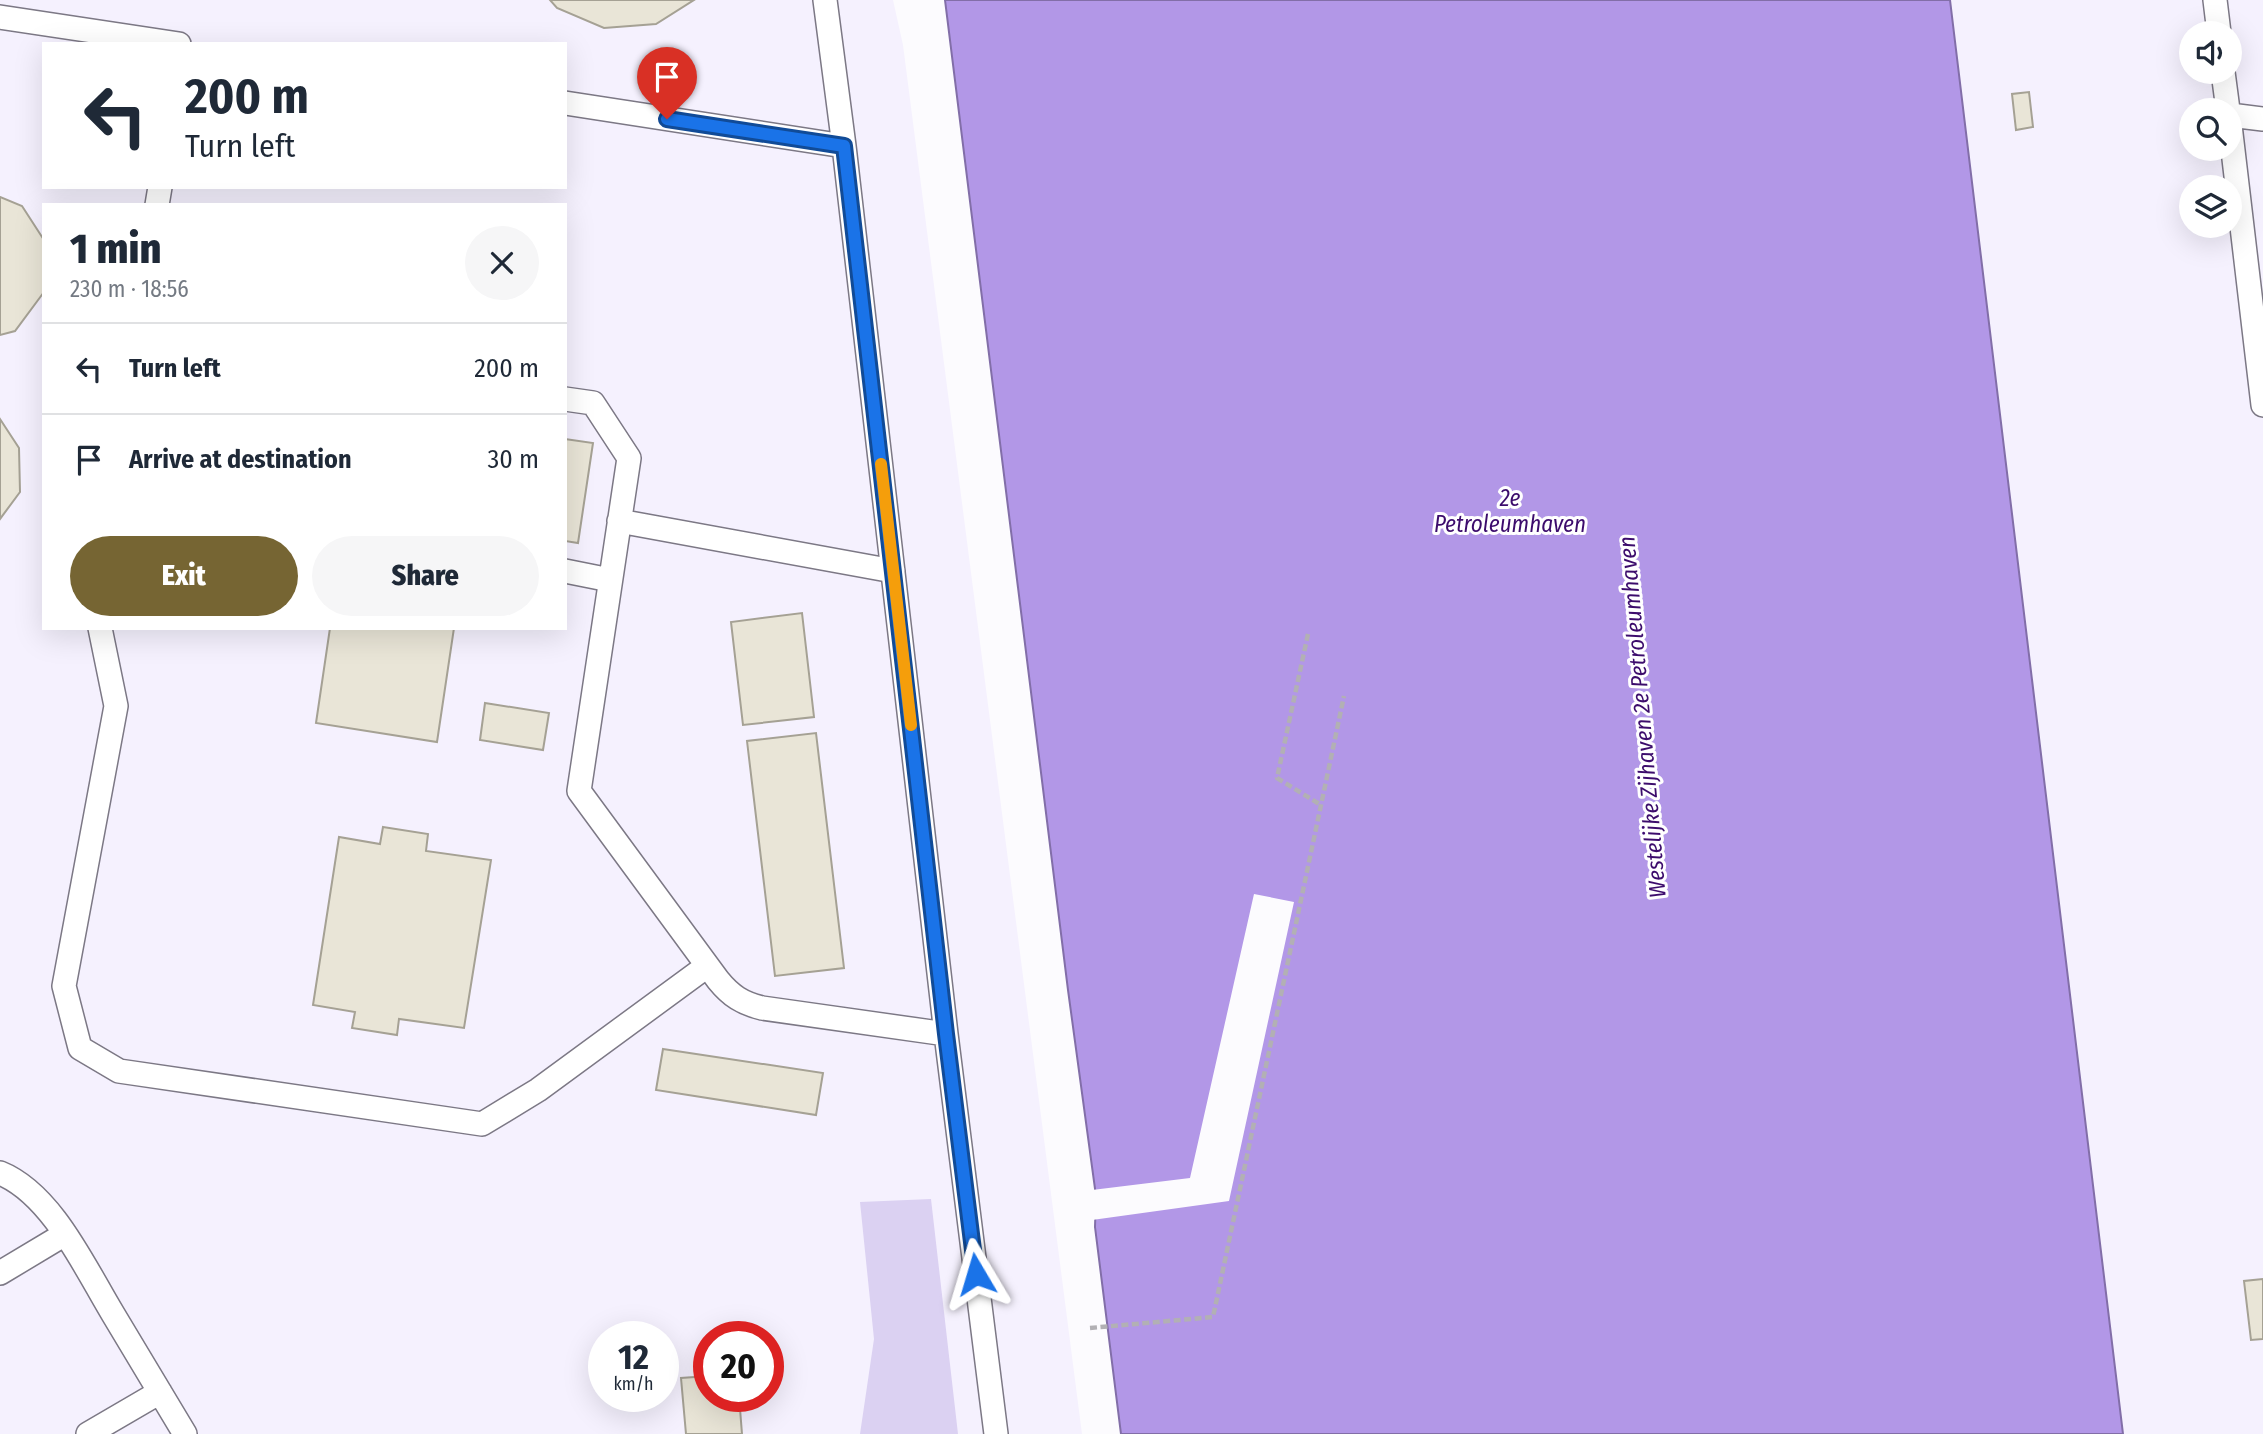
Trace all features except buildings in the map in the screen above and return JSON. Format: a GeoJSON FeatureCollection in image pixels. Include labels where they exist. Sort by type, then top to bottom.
{"type":"FeatureCollection","features":[{"type":"Feature","properties":{"kind":"lane"},"geometry":{"type":"LineString","coordinates":[[825,0],[946,1034],[996,1434]]}},
{"type":"Feature","properties":{"kind":"lane"},"geometry":{"type":"LineString","coordinates":[[2215,0],[2217,21]]}},
{"type":"Feature","properties":{"kind":"lane"},"geometry":{"type":"LineString","coordinates":[[0,17],[166,42]]}},
{"type":"Feature","properties":{"kind":"lane"},"geometry":{"type":"LineString","coordinates":[[567,103],[844,146]]}},
{"type":"Feature","properties":{"kind":"lane"},"geometry":{"type":"LineString","coordinates":[[2242,115],[2263,119]]}},
{"type":"Feature","properties":{"kind":"lane"},"geometry":{"type":"LineString","coordinates":[[2234,161],[2263,405]]}},
{"type":"Feature","properties":{"kind":"lane"},"geometry":{"type":"LineString","coordinates":[[567,399],[593,404],[629,458],[579,791],[731,995],[744,1003],[946,1034]]}},
{"type":"Feature","properties":{"kind":"lane"},"geometry":{"type":"LineString","coordinates":[[619,521],[893,571]]}},
{"type":"Feature","properties":{"kind":"lane"},"geometry":{"type":"LineString","coordinates":[[567,571],[610,580]]}},
{"type":"Feature","properties":{"kind":"lane"},"geometry":{"type":"LineString","coordinates":[[100,630],[116,706],[64,986],[80,1048],[119,1071],[482,1124],[538,1090],[707,966]]}},
{"type":"Feature","properties":{"kind":"lane"},"geometry":{"type":"LineString","coordinates":[[0,1173],[12,1178],[38,1199],[65,1234],[185,1434]]}},
{"type":"Feature","properties":{"kind":"lane"},"geometry":{"type":"LineString","coordinates":[[0,1273],[65,1234]]}},
{"type":"Feature","properties":{"kind":"lane"},"geometry":{"type":"LineString","coordinates":[[88,1434],[160,1392]]}},
{"type":"Feature","properties":{"kind":"path"},"geometry":{"type":"LineString","coordinates":[[1308,634],[1277,778],[1321,805]]}},
{"type":"Feature","properties":{"kind":"path"},"geometry":{"type":"LineString","coordinates":[[1090,1328],[1213,1317],[1344,696]]}},
{"type":"Feature","properties":{"kind":"shaded area"},"geometry":{"type":"Polygon","coordinates":[[[0,0],[893,0],[903,45],[1082,1434],[0,1434],[0,0]]]}},
{"type":"Feature","properties":{"kind":"shaded area"},"geometry":{"type":"Polygon","coordinates":[[[1950,0],[2263,0],[2263,1434],[2123,1434],[1950,0]]]}},
{"type":"Feature","properties":{"kind":"shaded area"},"geometry":{"type":"Polygon","coordinates":[[[931,1199],[958,1434],[860,1434],[874,1339],[860,1202],[931,1199]]]}},
{"type":"Feature","properties":{"kind":"water","name":"2e Petroleumhaven"},"geometry":{"type":"Polygon","coordinates":[[[945,0],[1950,0],[2123,1434],[1121,1434],[1095,1227],[1096,1196],[945,0]]]}},
{"type":"Feature","properties":{"kind":"pier"},"geometry":{"type":"Polygon","coordinates":[[[1254,894],[1294,902],[1229,1201],[1092,1220],[1092,1190],[1190,1178],[1254,894]]]}},
{"type":"Feature","properties":{"kind":"slow traffic"},"geometry":{"type":"LineString","coordinates":[[881,464],[911,725]]}},
{"type":"Feature","properties":{"kind":"route"},"geometry":{"type":"LineString","coordinates":[[667,119],[844,146],[976,1274]]}},
{"type":"Feature","properties":{"kind":"water label","name":"Westelijke Zijhaven 2e Petroleumhaven"},"geometry":{"type":"Point","coordinates":[1642,717]}}]}
